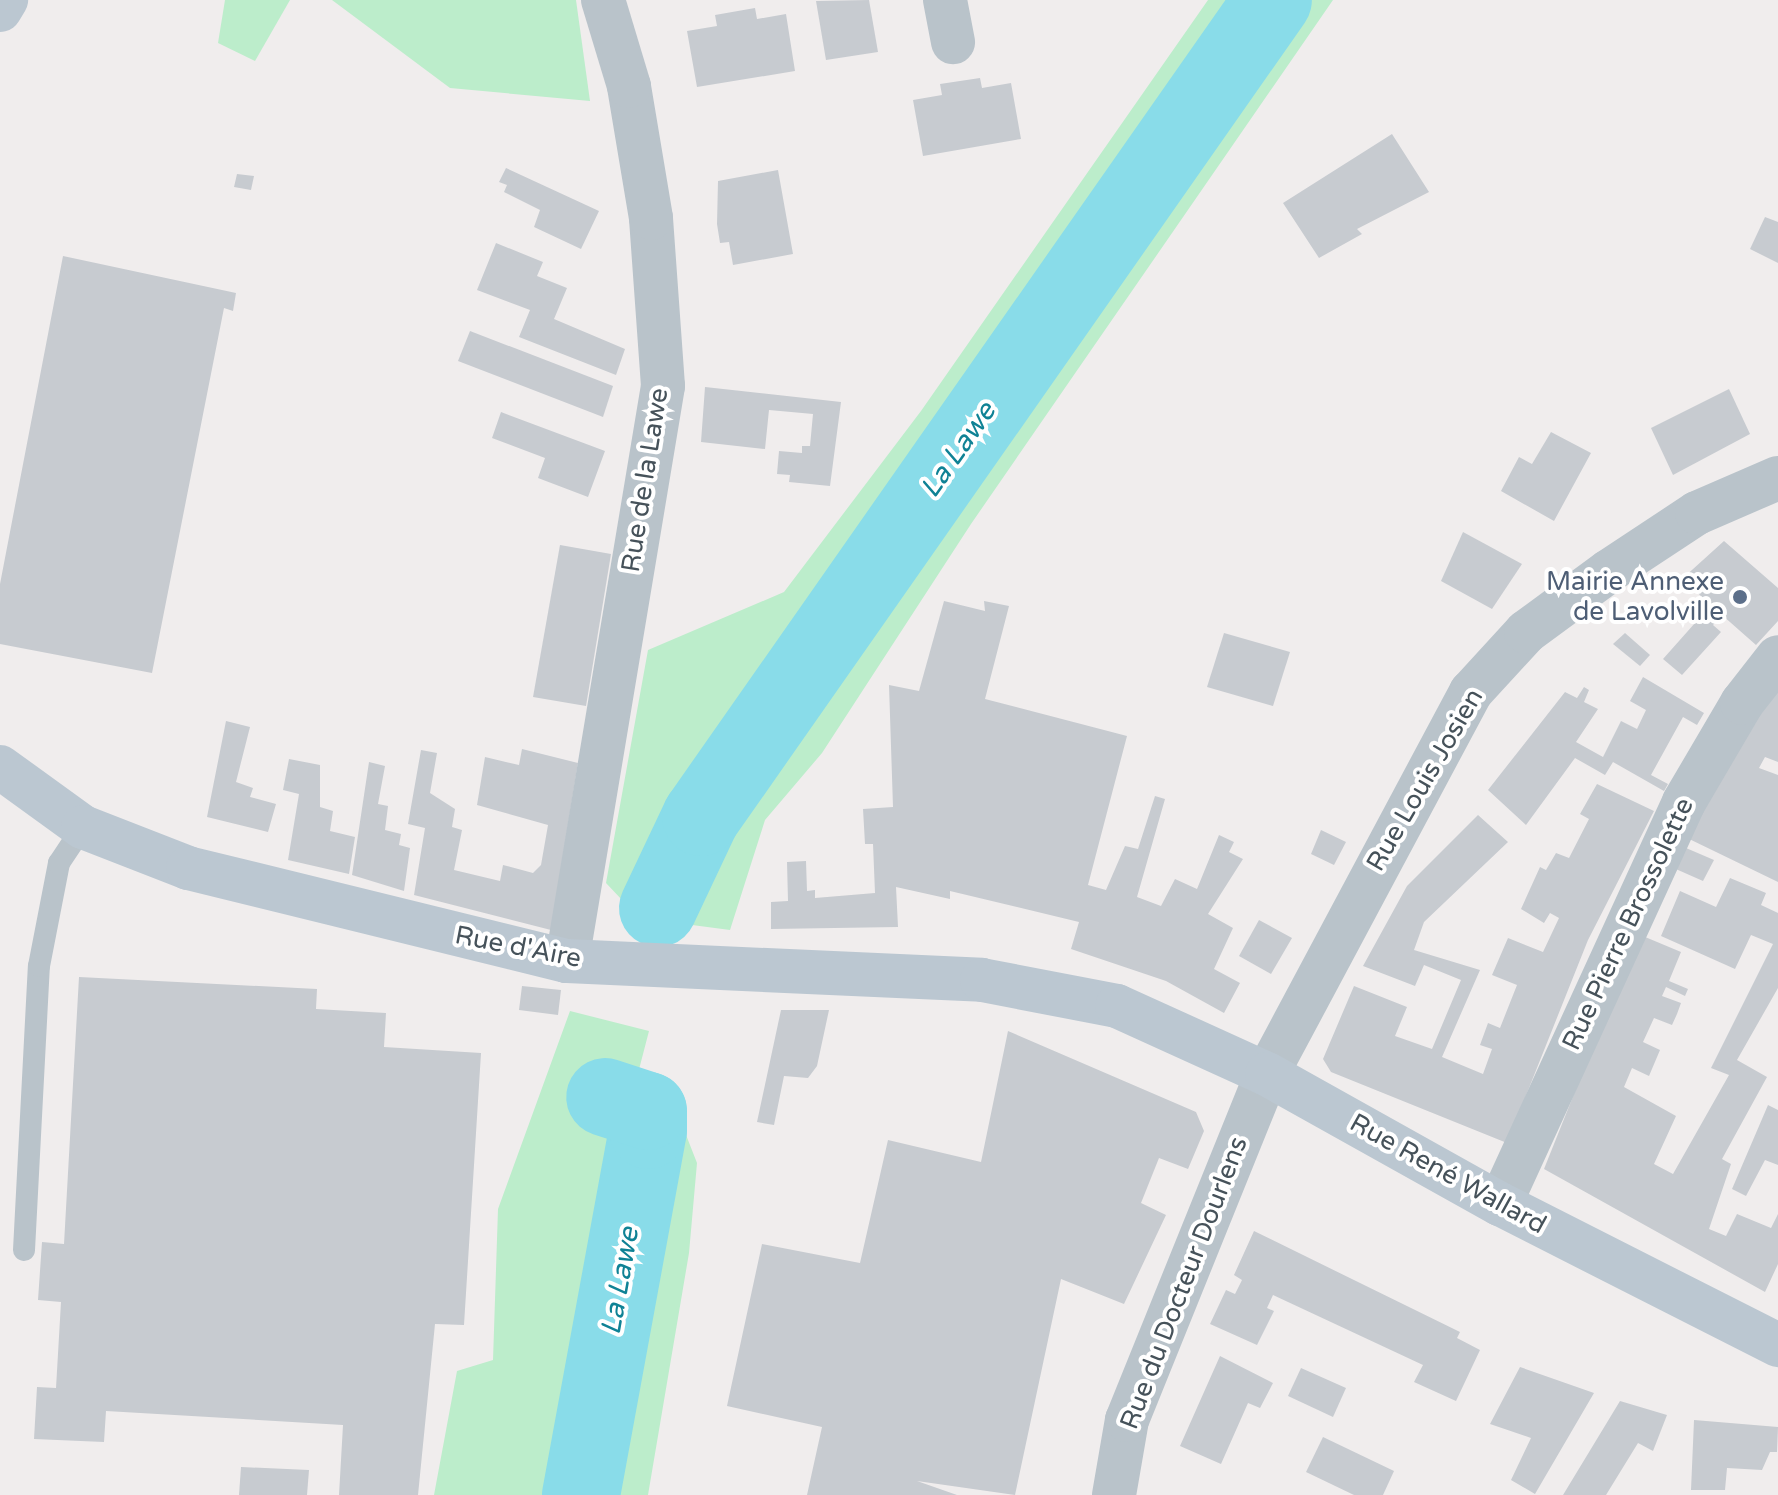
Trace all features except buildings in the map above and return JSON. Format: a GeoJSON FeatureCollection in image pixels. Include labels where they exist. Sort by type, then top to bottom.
{"type":"FeatureCollection","features":[{"type":"Feature","properties":{"kind":"main road","name":"Rue d'Aire"},"geometry":{"type":"LineString","coordinates":[[0,767],[83,827],[188,868],[567,961],[982,980],[1117,1006]]}},
{"type":"Feature","properties":{"kind":"main road","name":"Rue René Wallard"},"geometry":{"type":"LineString","coordinates":[[1117,1006],[1267,1074],[1500,1204],[1778,1345]]}},
{"type":"Feature","properties":{"kind":"street","name":"Rue de la Lawe"},"geometry":{"type":"LineString","coordinates":[[567,961],[663,386],[651,218],[629,86],[603,0]]}},
{"type":"Feature","properties":{"kind":"street"},"geometry":{"type":"LineString","coordinates":[[945,0],[953,42]]}},
{"type":"Feature","properties":{"kind":"street","name":"Rue Louis Josien"},"geometry":{"type":"LineString","coordinates":[[1267,1074],[1471,692],[1526,632],[1609,571],[1697,513],[1778,478]]}},
{"type":"Feature","properties":{"kind":"street","name":"Rue Pierre Brossolette"},"geometry":{"type":"LineString","coordinates":[[1500,1204],[1684,802],[1742,703],[1778,657]]}},
{"type":"Feature","properties":{"kind":"street","name":"Rue du Docteur Dourlens"},"geometry":{"type":"LineString","coordinates":[[1114,1495],[1127,1420],[1267,1074]]}},
{"type":"Feature","properties":{"kind":"lane"},"geometry":{"type":"LineString","coordinates":[[24,1250],[39,966],[59,863],[83,827]]}},
{"type":"Feature","properties":{"kind":"green space"},"geometry":{"type":"Polygon","coordinates":[[[225,0],[290,0],[255,61],[218,43],[225,0]]]}},
{"type":"Feature","properties":{"kind":"green space"},"geometry":{"type":"Polygon","coordinates":[[[332,0],[576,0],[590,101],[450,88],[332,0]]]}},
{"type":"Feature","properties":{"kind":"green space"},"geometry":{"type":"Polygon","coordinates":[[[1208,0],[1333,0],[971,524],[822,753],[765,820],[730,930],[639,918],[606,883],[648,650],[784,592],[921,411],[1208,0]]]}},
{"type":"Feature","properties":{"kind":"green space"},"geometry":{"type":"Polygon","coordinates":[[[570,1011],[649,1031],[629,1108],[681,1122],[697,1163],[689,1253],[648,1495],[434,1495],[457,1371],[493,1360],[498,1209],[570,1011]]]}},
{"type":"Feature","properties":{"kind":"waterway","name":"La Lawe"},"geometry":{"type":"LineString","coordinates":[[658,908],[701,817],[1273,0]]}},
{"type":"Feature","properties":{"kind":"waterway","name":"La Lawe"},"geometry":{"type":"LineString","coordinates":[[581,1495],[648,1130],[648,1111],[605,1097]]}},
{"type":"Feature","properties":{"kind":"place","name":"Mairie Annexe de Lavolville"},"geometry":{"type":"Point","coordinates":[1740,597]}}]}
